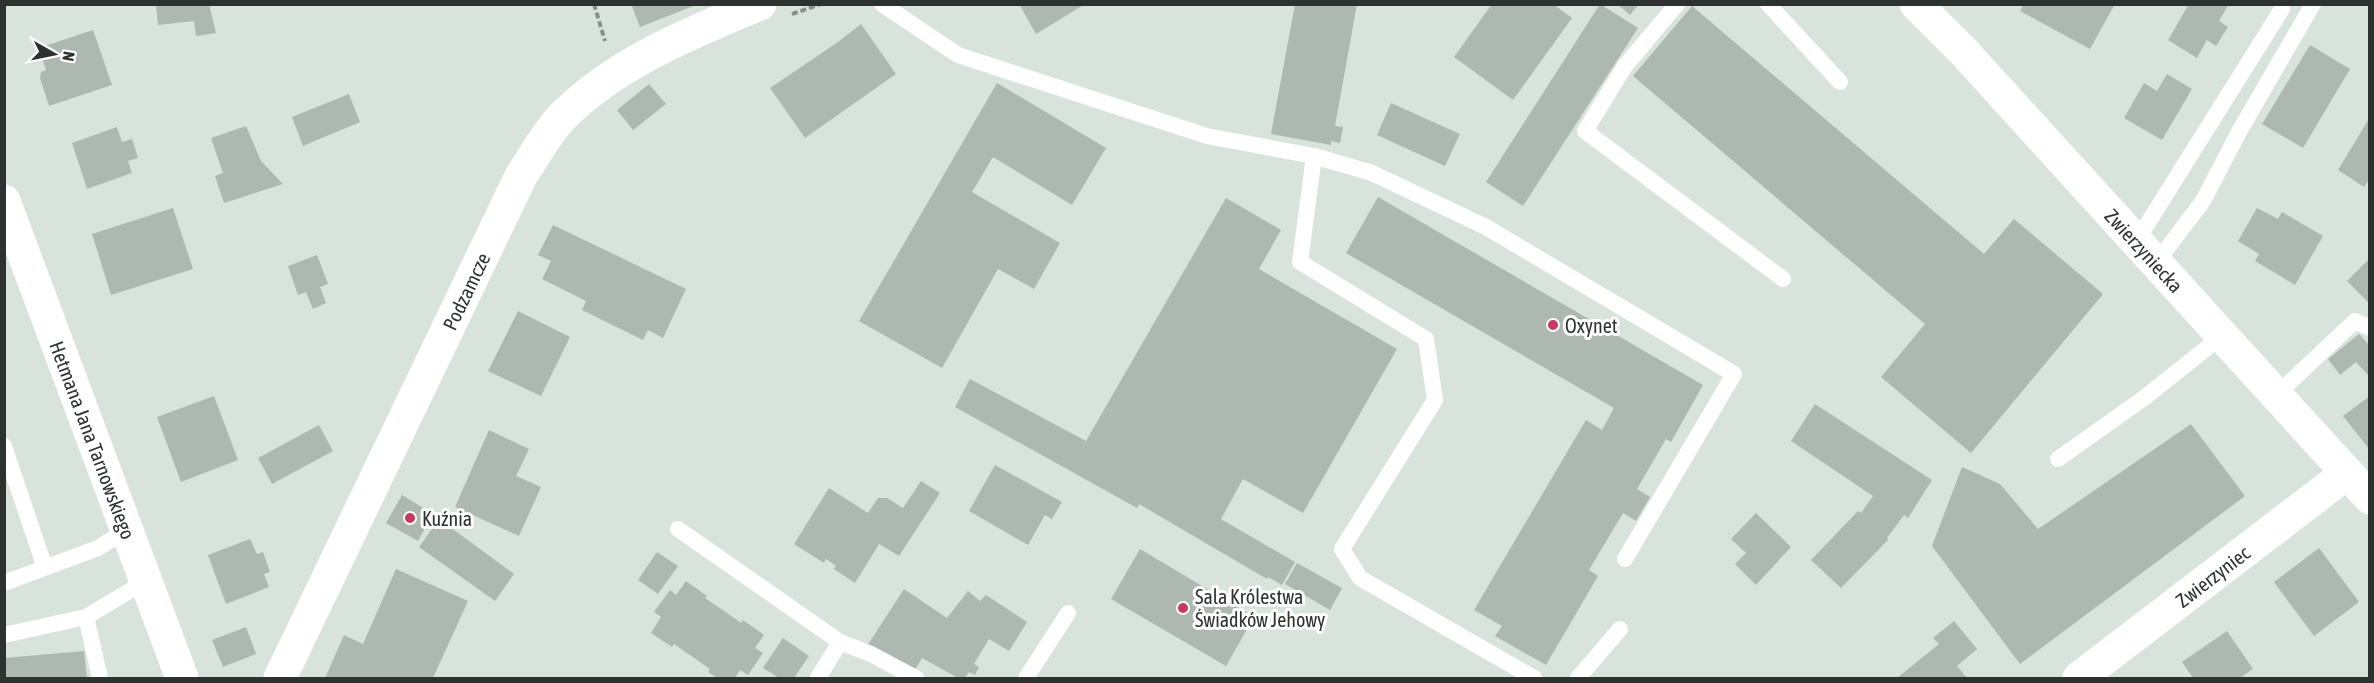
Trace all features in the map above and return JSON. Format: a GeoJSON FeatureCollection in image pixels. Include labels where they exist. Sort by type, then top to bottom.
{"type":"FeatureCollection","features":[{"type":"Feature","properties":{"kind":"street","name":"Zwierzyniecka"},"geometry":{"type":"LineString","coordinates":[[1916,4],[1963,51],[2370,498]]}},
{"type":"Feature","properties":{"kind":"street","name":"Podzamcze"},"geometry":{"type":"LineString","coordinates":[[279,678],[521,176],[562,116],[615,74],[682,37],[772,10]]}},
{"type":"Feature","properties":{"kind":"street","name":"Hetmana Jana Tarnowskiego"},"geometry":{"type":"LineString","coordinates":[[4,201],[182,678]]}},
{"type":"Feature","properties":{"kind":"street","name":"Zwierzyniec"},"geometry":{"type":"LineString","coordinates":[[2079,678],[2347,473]]}},
{"type":"Feature","properties":{"kind":"lane"},"geometry":{"type":"LineString","coordinates":[[882,4],[957,55],[1207,136],[1314,156],[1372,173],[1486,227],[1734,374],[1625,559]]}},
{"type":"Feature","properties":{"kind":"lane"},"geometry":{"type":"LineString","coordinates":[[1677,4],[1625,66],[1585,131],[1783,279]]}},
{"type":"Feature","properties":{"kind":"lane"},"geometry":{"type":"LineString","coordinates":[[1768,4],[1840,82]]}},
{"type":"Feature","properties":{"kind":"lane"},"geometry":{"type":"LineString","coordinates":[[2146,253],[2203,201],[2240,130],[2313,4]]}},
{"type":"Feature","properties":{"kind":"lane"},"geometry":{"type":"LineString","coordinates":[[2146,253],[2282,9]]}},
{"type":"Feature","properties":{"kind":"lane"},"geometry":{"type":"LineString","coordinates":[[1314,156],[1300,262],[1426,339],[1435,400],[1342,549],[1360,578],[1534,678]]}},
{"type":"Feature","properties":{"kind":"lane"},"geometry":{"type":"LineString","coordinates":[[2276,395],[2355,321],[2370,328]]}},
{"type":"Feature","properties":{"kind":"lane"},"geometry":{"type":"LineString","coordinates":[[2058,459],[2144,398],[2222,336]]}},
{"type":"Feature","properties":{"kind":"lane"},"geometry":{"type":"LineString","coordinates":[[4,446],[45,568]]}},
{"type":"Feature","properties":{"kind":"lane"},"geometry":{"type":"LineString","coordinates":[[4,583],[98,548],[127,530]]}},
{"type":"Feature","properties":{"kind":"lane"},"geometry":{"type":"LineString","coordinates":[[678,530],[840,642],[872,654],[916,678]]}},
{"type":"Feature","properties":{"kind":"lane"},"geometry":{"type":"LineString","coordinates":[[4,635],[86,617],[146,580]]}},
{"type":"Feature","properties":{"kind":"lane"},"geometry":{"type":"LineString","coordinates":[[1026,678],[1068,613]]}},
{"type":"Feature","properties":{"kind":"lane"},"geometry":{"type":"LineString","coordinates":[[86,617],[100,678]]}},
{"type":"Feature","properties":{"kind":"lane"},"geometry":{"type":"LineString","coordinates":[[1578,678],[1620,629]]}},
{"type":"Feature","properties":{"kind":"lane"},"geometry":{"type":"LineString","coordinates":[[818,678],[840,642]]}},
{"type":"Feature","properties":{"kind":"path"},"geometry":{"type":"LineString","coordinates":[[772,10],[821,4]]}},
{"type":"Feature","properties":{"kind":"building"},"geometry":{"type":"Polygon","coordinates":[[[156,4],[209,4],[216,33],[196,36],[194,21],[158,25],[156,4]]]}},
{"type":"Feature","properties":{"kind":"building"},"geometry":{"type":"Polygon","coordinates":[[[631,4],[696,4],[696,5],[640,27],[631,4]]]}},
{"type":"Feature","properties":{"kind":"building"},"geometry":{"type":"Polygon","coordinates":[[[1019,4],[1085,4],[1036,34],[1019,4]]]}},
{"type":"Feature","properties":{"kind":"building"},"geometry":{"type":"Polygon","coordinates":[[[1295,4],[1357,4],[1335,126],[1343,127],[1340,143],[1331,141],[1331,145],[1271,134],[1295,4]]]}},
{"type":"Feature","properties":{"kind":"building"},"geometry":{"type":"Polygon","coordinates":[[[1492,4],[1553,4],[1572,18],[1513,100],[1454,57],[1492,4]]]}},
{"type":"Feature","properties":{"kind":"building"},"geometry":{"type":"Polygon","coordinates":[[[1600,4],[1638,28],[1523,206],[1486,182],[1600,4]]]}},
{"type":"Feature","properties":{"kind":"building"},"geometry":{"type":"Polygon","coordinates":[[[1617,4],[1639,4],[1630,15],[1617,4]]]}},
{"type":"Feature","properties":{"kind":"building"},"geometry":{"type":"Polygon","coordinates":[[[2024,4],[2115,4],[2090,49],[2020,11],[2024,4]]]}},
{"type":"Feature","properties":{"kind":"building"},"geometry":{"type":"Polygon","coordinates":[[[2189,4],[2229,4],[2219,21],[2228,27],[2216,46],[2207,40],[2197,58],[2168,40],[2189,4]]]}},
{"type":"Feature","properties":{"kind":"building"},"geometry":{"type":"Polygon","coordinates":[[[1692,6],[1984,254],[2014,219],[2103,294],[1971,453],[1881,377],[1925,324],[1633,76],[1692,6]]]}},
{"type":"Feature","properties":{"kind":"building"},"geometry":{"type":"Polygon","coordinates":[[[861,24],[896,74],[805,138],[770,88],[861,24]]]}},
{"type":"Feature","properties":{"kind":"building"},"geometry":{"type":"Polygon","coordinates":[[[93,30],[112,85],[49,106],[40,78],[41,72],[46,70],[39,48],[93,30]]]}},
{"type":"Feature","properties":{"kind":"building"},"geometry":{"type":"Polygon","coordinates":[[[2310,45],[2350,69],[2303,148],[2262,124],[2310,45]]]}},
{"type":"Feature","properties":{"kind":"building"},"geometry":{"type":"Polygon","coordinates":[[[2167,74],[2192,89],[2162,140],[2124,118],[2144,83],[2157,91],[2167,74]]]}},
{"type":"Feature","properties":{"kind":"building"},"geometry":{"type":"Polygon","coordinates":[[[997,83],[1106,148],[1072,205],[993,157],[972,192],[1060,243],[1034,289],[998,269],[942,368],[859,321],[997,83]]]}},
{"type":"Feature","properties":{"kind":"building"},"geometry":{"type":"Polygon","coordinates":[[[649,84],[666,104],[633,130],[617,110],[649,84]]]}},
{"type":"Feature","properties":{"kind":"building"},"geometry":{"type":"Polygon","coordinates":[[[349,94],[360,122],[303,146],[292,117],[349,94]]]}},
{"type":"Feature","properties":{"kind":"building"},"geometry":{"type":"Polygon","coordinates":[[[1391,103],[1460,134],[1445,166],[1377,135],[1391,103]]]}},
{"type":"Feature","properties":{"kind":"building"},"geometry":{"type":"Polygon","coordinates":[[[2370,117],[2370,178],[2364,187],[2338,170],[2370,117]]]}},
{"type":"Feature","properties":{"kind":"building"},"geometry":{"type":"Polygon","coordinates":[[[246,126],[261,161],[283,184],[224,203],[215,176],[223,173],[211,138],[246,126]]]}},
{"type":"Feature","properties":{"kind":"building"},"geometry":{"type":"Polygon","coordinates":[[[117,127],[122,142],[132,139],[138,158],[128,161],[132,173],[87,189],[72,143],[117,127]]]}},
{"type":"Feature","properties":{"kind":"building"},"geometry":{"type":"Polygon","coordinates":[[[1378,197],[1703,385],[1671,442],[1666,439],[1637,489],[1650,497],[1636,521],[1623,513],[1589,570],[1598,576],[1546,665],[1495,636],[1502,626],[1474,610],[1586,420],[1602,430],[1614,408],[1346,253],[1378,197]]]}},
{"type":"Feature","properties":{"kind":"building"},"geometry":{"type":"Polygon","coordinates":[[[1226,198],[1281,230],[1259,269],[1397,349],[1303,513],[1243,479],[1221,519],[1295,562],[1282,585],[1268,577],[1267,579],[1139,504],[1137,508],[955,407],[970,379],[1086,441],[1226,198]]]}},
{"type":"Feature","properties":{"kind":"building"},"geometry":{"type":"Polygon","coordinates":[[[173,208],[193,269],[111,295],[92,234],[173,208]]]}},
{"type":"Feature","properties":{"kind":"building"},"geometry":{"type":"Polygon","coordinates":[[[2257,208],[2278,219],[2282,212],[2323,236],[2295,285],[2255,261],[2259,254],[2238,241],[2257,208]]]}},
{"type":"Feature","properties":{"kind":"building"},"geometry":{"type":"Polygon","coordinates":[[[553,225],[686,289],[663,338],[648,330],[643,340],[582,310],[586,301],[542,279],[551,261],[538,255],[553,225]]]}},
{"type":"Feature","properties":{"kind":"building"},"geometry":{"type":"Polygon","coordinates":[[[317,255],[328,284],[320,287],[326,303],[313,309],[306,292],[298,295],[288,266],[317,255]]]}},
{"type":"Feature","properties":{"kind":"building"},"geometry":{"type":"Polygon","coordinates":[[[2370,258],[2370,304],[2347,281],[2370,258]]]}},
{"type":"Feature","properties":{"kind":"building"},"geometry":{"type":"Polygon","coordinates":[[[518,311],[570,337],[541,396],[488,371],[518,311]]]}},
{"type":"Feature","properties":{"kind":"building"},"geometry":{"type":"Polygon","coordinates":[[[2359,334],[2370,346],[2370,377],[2356,362],[2340,375],[2328,359],[2359,334]]]}},
{"type":"Feature","properties":{"kind":"building"},"geometry":{"type":"Polygon","coordinates":[[[214,396],[238,460],[181,482],[157,417],[214,396]]]}},
{"type":"Feature","properties":{"kind":"building"},"geometry":{"type":"Polygon","coordinates":[[[2370,396],[2370,450],[2343,416],[2370,396]]]}},
{"type":"Feature","properties":{"kind":"building"},"geometry":{"type":"Polygon","coordinates":[[[1815,404],[1932,480],[1908,518],[1904,515],[1887,538],[1888,540],[1841,588],[1811,560],[1858,511],[1861,513],[1873,496],[1791,441],[1815,404]]]}},
{"type":"Feature","properties":{"kind":"building"},"geometry":{"type":"Polygon","coordinates":[[[2191,424],[2245,496],[2020,664],[1932,546],[1962,467],[2000,484],[2038,529],[2191,424]]]}},
{"type":"Feature","properties":{"kind":"building"},"geometry":{"type":"Polygon","coordinates":[[[319,425],[333,451],[272,484],[258,458],[319,425]]]}},
{"type":"Feature","properties":{"kind":"building"},"geometry":{"type":"Polygon","coordinates":[[[489,430],[529,449],[516,476],[541,487],[519,536],[455,507],[489,430]]]}},
{"type":"Feature","properties":{"kind":"building"},"geometry":{"type":"Polygon","coordinates":[[[995,465],[1062,502],[1052,519],[1045,515],[1028,545],[969,511],[995,465]]]}},
{"type":"Feature","properties":{"kind":"building"},"geometry":{"type":"Polygon","coordinates":[[[921,481],[940,493],[899,556],[879,544],[855,583],[834,569],[836,566],[826,559],[824,563],[794,544],[829,488],[868,513],[878,498],[887,498],[903,508],[921,481]]]}},
{"type":"Feature","properties":{"kind":"building","name":"Kuźnia"},"geometry":{"type":"Polygon","coordinates":[[[402,495],[433,514],[418,541],[386,523],[402,495]]]}},
{"type":"Feature","properties":{"kind":"building"},"geometry":{"type":"Polygon","coordinates":[[[1756,513],[1791,547],[1756,585],[1735,564],[1746,553],[1731,539],[1756,513]]]}},
{"type":"Feature","properties":{"kind":"building"},"geometry":{"type":"Polygon","coordinates":[[[439,519],[514,574],[495,601],[419,547],[439,519]]]}},
{"type":"Feature","properties":{"kind":"building"},"geometry":{"type":"Polygon","coordinates":[[[250,539],[257,554],[263,552],[270,572],[264,574],[269,587],[226,604],[208,555],[250,539]]]}},
{"type":"Feature","properties":{"kind":"building"},"geometry":{"type":"Polygon","coordinates":[[[2319,548],[2359,602],[2314,636],[2274,582],[2319,548]]]}},
{"type":"Feature","properties":{"kind":"building","name":"Sala Królestwa Świadków Jehowy"},"geometry":{"type":"Polygon","coordinates":[[[1140,549],[1254,617],[1226,666],[1111,599],[1140,549]]]}},
{"type":"Feature","properties":{"kind":"building"},"geometry":{"type":"Polygon","coordinates":[[[657,552],[678,566],[658,594],[638,580],[657,552]]]}},
{"type":"Feature","properties":{"kind":"building"},"geometry":{"type":"Polygon","coordinates":[[[1297,563],[1342,588],[1330,610],[1285,584],[1297,563]]]}},
{"type":"Feature","properties":{"kind":"building"},"geometry":{"type":"Polygon","coordinates":[[[396,569],[468,601],[433,678],[325,678],[344,635],[363,644],[396,569]]]}},
{"type":"Feature","properties":{"kind":"building"},"geometry":{"type":"Polygon","coordinates":[[[686,581],[707,596],[705,598],[741,623],[743,620],[764,635],[755,648],[763,653],[748,675],[740,670],[735,678],[717,678],[708,672],[710,669],[674,644],[672,647],[651,633],[661,617],[654,612],[670,590],[676,595],[686,581]]]}},
{"type":"Feature","properties":{"kind":"building"},"geometry":{"type":"Polygon","coordinates":[[[904,589],[947,618],[968,591],[980,601],[986,595],[1027,622],[1009,651],[989,639],[974,664],[979,667],[975,675],[969,672],[965,678],[958,678],[922,658],[913,673],[867,646],[904,589]]]}},
{"type":"Feature","properties":{"kind":"building"},"geometry":{"type":"Polygon","coordinates":[[[1954,621],[1977,649],[1957,666],[1967,678],[1897,678],[1939,644],[1933,638],[1954,621]]]}},
{"type":"Feature","properties":{"kind":"building"},"geometry":{"type":"Polygon","coordinates":[[[246,627],[256,654],[223,667],[212,640],[246,627]]]}},
{"type":"Feature","properties":{"kind":"building"},"geometry":{"type":"Polygon","coordinates":[[[2227,631],[2253,669],[2240,678],[2193,678],[2182,662],[2227,631]]]}},
{"type":"Feature","properties":{"kind":"building"},"geometry":{"type":"Polygon","coordinates":[[[783,638],[809,656],[794,678],[779,678],[763,668],[783,638]]]}},
{"type":"Feature","properties":{"kind":"building"},"geometry":{"type":"Polygon","coordinates":[[[84,651],[87,678],[4,678],[4,658],[84,651]]]}},
{"type":"Feature","properties":{"kind":"place","name":"Oxynet"},"geometry":{"type":"Point","coordinates":[1553,325]}},
{"type":"Feature","properties":{"kind":"place","name":"Kuźnia"},"geometry":{"type":"Point","coordinates":[410,518]}},
{"type":"Feature","properties":{"kind":"place","name":"Sala Królestwa Świadków Jehowy"},"geometry":{"type":"Point","coordinates":[1183,608]}}]}
